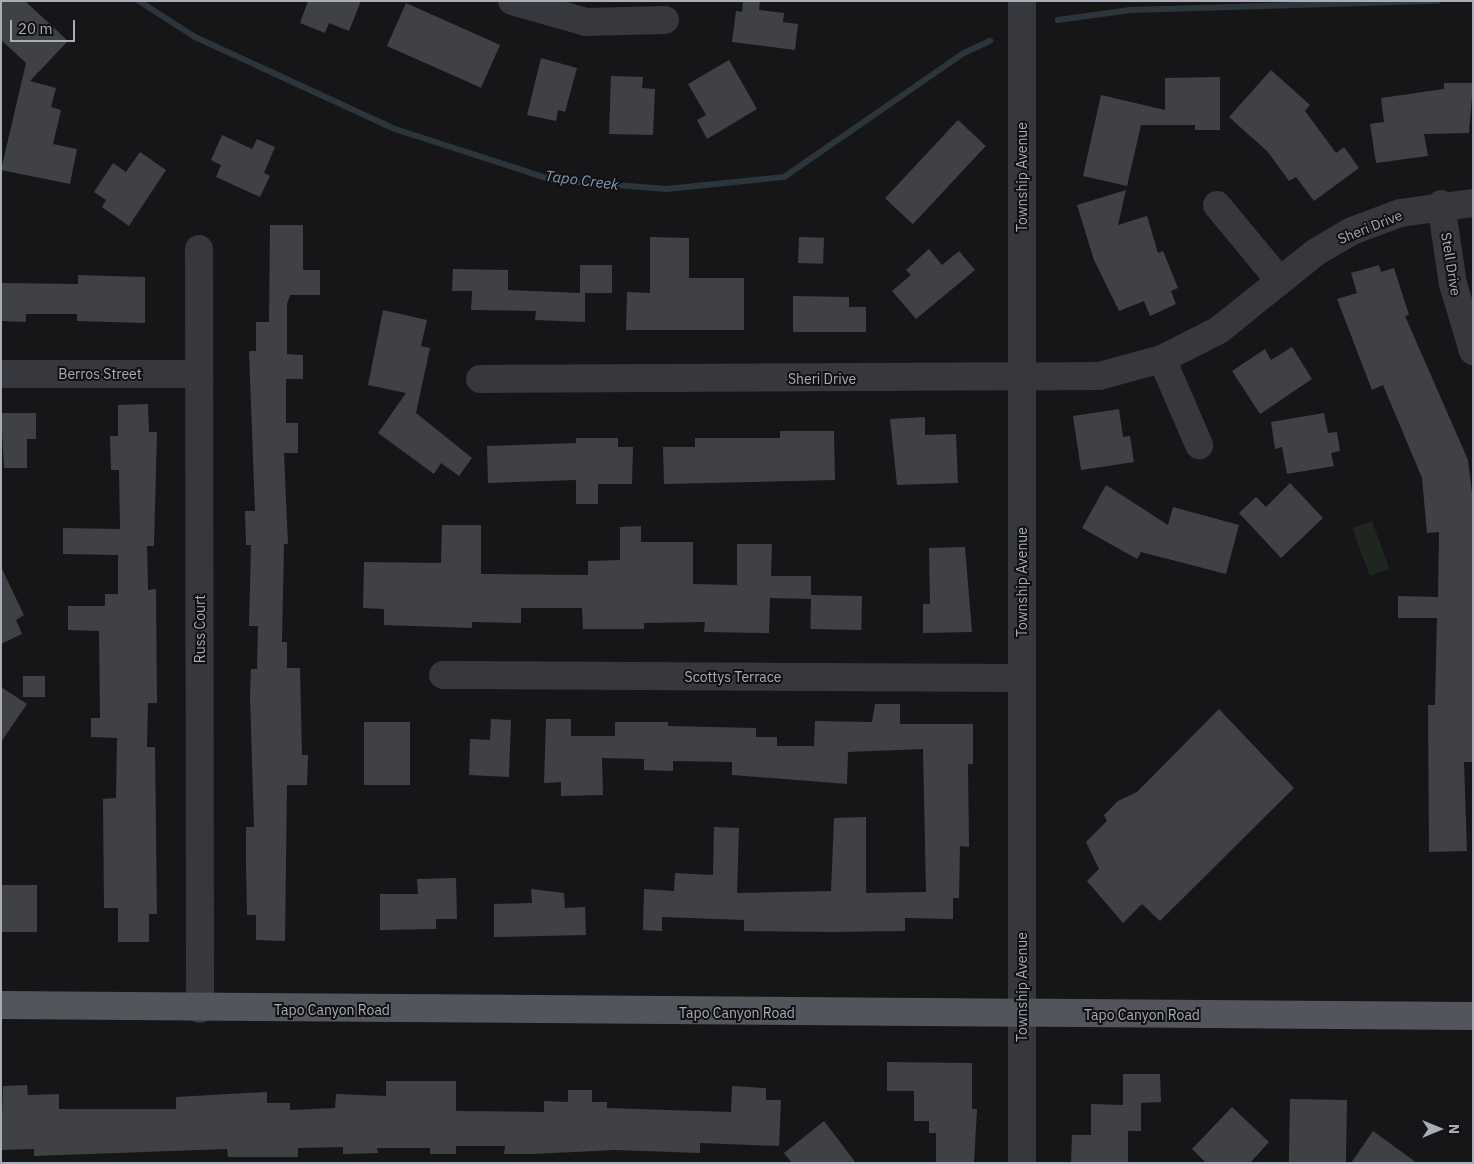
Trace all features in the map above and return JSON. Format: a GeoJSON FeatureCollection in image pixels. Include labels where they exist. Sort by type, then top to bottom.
{"type":"FeatureCollection","features":[{"type":"Feature","properties":{"kind":"main road","name":"Tapo Canyon Road"},"geometry":{"type":"LineString","coordinates":[[1,1005],[200,1009],[1022,1016],[1473,1016]]}},
{"type":"Feature","properties":{"kind":"street"},"geometry":{"type":"LineString","coordinates":[[512,1],[586,22],[665,20]]}},
{"type":"Feature","properties":{"kind":"street","name":"Township Avenue"},"geometry":{"type":"LineString","coordinates":[[1022,1],[1022,1163]]}},
{"type":"Feature","properties":{"kind":"street","name":"Sheri Drive"},"geometry":{"type":"LineString","coordinates":[[480,379],[1022,379],[1099,376],[1162,359],[1219,330],[1279,280],[1352,231],[1441,204],[1473,203]]}},
{"type":"Feature","properties":{"kind":"street","name":"Stell Drive"},"geometry":{"type":"LineString","coordinates":[[1441,204],[1453,284],[1473,351]]}},
{"type":"Feature","properties":{"kind":"street"},"geometry":{"type":"LineString","coordinates":[[1217,205],[1279,280]]}},
{"type":"Feature","properties":{"kind":"street","name":"Russ Court"},"geometry":{"type":"LineString","coordinates":[[199,249],[200,1009]]}},
{"type":"Feature","properties":{"kind":"street"},"geometry":{"type":"LineString","coordinates":[[1162,359],[1199,445]]}},
{"type":"Feature","properties":{"kind":"street","name":"Berros Street"},"geometry":{"type":"LineString","coordinates":[[1,374],[199,374]]}},
{"type":"Feature","properties":{"kind":"street","name":"Scottys Terrace"},"geometry":{"type":"LineString","coordinates":[[444,676],[1022,678]]}},
{"type":"Feature","properties":{"kind":"shaded area"},"geometry":{"type":"Polygon","coordinates":[[[1372,521],[1389,569],[1370,576],[1352,528],[1372,521]]]}},
{"type":"Feature","properties":{"kind":"building"},"geometry":{"type":"Polygon","coordinates":[[[1,1],[25,1],[68,41],[30,81],[56,88],[51,107],[61,110],[53,144],[77,149],[70,184],[1,170],[26,63],[1,40],[1,1]]]}},
{"type":"Feature","properties":{"kind":"building"},"geometry":{"type":"Polygon","coordinates":[[[308,1],[361,1],[349,31],[329,23],[325,33],[300,23],[308,1]]]}},
{"type":"Feature","properties":{"kind":"building"},"geometry":{"type":"Polygon","coordinates":[[[743,1],[760,1],[759,10],[784,13],[783,22],[798,24],[795,50],[732,42],[736,11],[742,12],[743,1]]]}},
{"type":"Feature","properties":{"kind":"building"},"geometry":{"type":"Polygon","coordinates":[[[406,3],[500,45],[481,88],[387,46],[406,3]]]}},
{"type":"Feature","properties":{"kind":"building"},"geometry":{"type":"Polygon","coordinates":[[[541,58],[577,68],[565,112],[558,110],[556,121],[527,115],[541,58]]]}},
{"type":"Feature","properties":{"kind":"building"},"geometry":{"type":"Polygon","coordinates":[[[729,60],[757,109],[707,139],[697,120],[706,115],[688,84],[729,60]]]}},
{"type":"Feature","properties":{"kind":"building"},"geometry":{"type":"Polygon","coordinates":[[[1271,70],[1310,105],[1305,111],[1336,153],[1344,147],[1359,168],[1314,201],[1296,177],[1289,181],[1268,152],[1229,117],[1271,70]]]}},
{"type":"Feature","properties":{"kind":"building"},"geometry":{"type":"Polygon","coordinates":[[[611,76],[643,77],[642,88],[655,89],[653,135],[609,134],[611,76]]]}},
{"type":"Feature","properties":{"kind":"building"},"geometry":{"type":"Polygon","coordinates":[[[1220,77],[1220,130],[1195,130],[1195,125],[1141,125],[1127,186],[1083,176],[1101,95],[1165,110],[1165,78],[1220,77]]]}},
{"type":"Feature","properties":{"kind":"building"},"geometry":{"type":"Polygon","coordinates":[[[1444,83],[1473,83],[1469,133],[1424,134],[1428,156],[1376,163],[1370,124],[1384,122],[1381,98],[1444,89],[1444,83]]]}},
{"type":"Feature","properties":{"kind":"building"},"geometry":{"type":"Polygon","coordinates":[[[958,120],[986,146],[913,224],[885,198],[958,120]]]}},
{"type":"Feature","properties":{"kind":"building"},"geometry":{"type":"Polygon","coordinates":[[[222,135],[252,149],[257,139],[275,147],[264,173],[270,176],[260,197],[216,177],[221,165],[211,160],[222,135]]]}},
{"type":"Feature","properties":{"kind":"building"},"geometry":{"type":"Polygon","coordinates":[[[140,152],[166,170],[129,226],[102,207],[106,200],[94,192],[113,163],[126,172],[140,152]]]}},
{"type":"Feature","properties":{"kind":"building"},"geometry":{"type":"Polygon","coordinates":[[[1126,190],[1118,225],[1147,216],[1158,253],[1163,251],[1178,288],[1171,291],[1176,304],[1150,316],[1144,301],[1119,311],[1094,260],[1077,205],[1126,190]]]}},
{"type":"Feature","properties":{"kind":"building"},"geometry":{"type":"Polygon","coordinates":[[[270,225],[303,225],[303,270],[320,270],[320,295],[290,295],[287,304],[287,354],[303,355],[303,379],[286,379],[286,423],[298,423],[298,453],[284,453],[288,544],[284,544],[282,642],[287,642],[287,668],[300,668],[302,755],[308,755],[307,785],[287,785],[285,941],[256,940],[256,915],[247,915],[246,827],[254,827],[250,696],[251,669],[257,669],[258,626],[249,626],[251,545],[246,545],[245,511],[255,511],[249,351],[256,351],[256,322],[269,322],[270,225]]]}},
{"type":"Feature","properties":{"kind":"building"},"geometry":{"type":"Polygon","coordinates":[[[650,237],[689,238],[689,278],[744,278],[744,330],[626,330],[627,292],[650,293],[650,237]]]}},
{"type":"Feature","properties":{"kind":"building"},"geometry":{"type":"Polygon","coordinates":[[[799,237],[824,238],[823,264],[798,263],[799,237]]]}},
{"type":"Feature","properties":{"kind":"building"},"geometry":{"type":"Polygon","coordinates":[[[929,249],[942,265],[959,251],[975,270],[916,319],[892,291],[911,275],[906,270],[929,249]]]}},
{"type":"Feature","properties":{"kind":"building"},"geometry":{"type":"Polygon","coordinates":[[[580,265],[612,265],[612,293],[585,293],[585,322],[535,320],[536,311],[471,310],[472,291],[452,291],[453,269],[508,270],[508,290],[580,293],[580,265]]]}},
{"type":"Feature","properties":{"kind":"building"},"geometry":{"type":"Polygon","coordinates":[[[1379,265],[1381,272],[1394,268],[1409,315],[1405,316],[1468,460],[1473,501],[1473,762],[1464,762],[1467,851],[1429,852],[1428,705],[1435,705],[1437,618],[1398,618],[1398,596],[1438,597],[1439,532],[1427,533],[1422,478],[1383,385],[1372,390],[1337,299],[1357,293],[1351,273],[1379,265]]]}},
{"type":"Feature","properties":{"kind":"building"},"geometry":{"type":"Polygon","coordinates":[[[78,275],[145,277],[145,323],[77,321],[77,314],[26,314],[26,322],[1,321],[1,283],[78,284],[78,275]]]}},
{"type":"Feature","properties":{"kind":"building"},"geometry":{"type":"Polygon","coordinates":[[[793,296],[849,297],[849,307],[866,307],[866,332],[793,332],[793,296]]]}},
{"type":"Feature","properties":{"kind":"building"},"geometry":{"type":"Polygon","coordinates":[[[383,310],[427,320],[421,346],[430,348],[416,413],[472,458],[459,476],[441,463],[434,474],[378,433],[406,393],[368,385],[383,310]]]}},
{"type":"Feature","properties":{"kind":"building"},"geometry":{"type":"Polygon","coordinates":[[[1292,347],[1312,379],[1260,414],[1232,371],[1265,349],[1271,360],[1292,347]]]}},
{"type":"Feature","properties":{"kind":"building"},"geometry":{"type":"Polygon","coordinates":[[[148,404],[149,432],[157,432],[154,546],[147,546],[148,590],[156,589],[157,703],[148,703],[147,747],[155,747],[157,914],[149,914],[149,942],[118,942],[118,908],[104,908],[103,799],[116,798],[117,738],[91,737],[91,718],[100,718],[99,631],[68,630],[68,606],[105,606],[105,594],[118,594],[118,555],[63,554],[63,528],[120,529],[119,470],[111,470],[110,436],[118,436],[118,405],[148,404]]]}},
{"type":"Feature","properties":{"kind":"building"},"geometry":{"type":"Polygon","coordinates":[[[1119,409],[1123,437],[1130,436],[1134,462],[1081,470],[1073,416],[1119,409]]]}},
{"type":"Feature","properties":{"kind":"building"},"geometry":{"type":"Polygon","coordinates":[[[1,413],[36,413],[36,439],[27,439],[27,468],[4,468],[1,413]]]}},
{"type":"Feature","properties":{"kind":"building"},"geometry":{"type":"Polygon","coordinates":[[[1324,413],[1328,433],[1337,432],[1340,451],[1331,453],[1334,466],[1287,474],[1282,447],[1275,449],[1271,422],[1324,413]]]}},
{"type":"Feature","properties":{"kind":"building"},"geometry":{"type":"Polygon","coordinates":[[[925,417],[925,435],[956,434],[958,483],[897,485],[890,419],[925,417]]]}},
{"type":"Feature","properties":{"kind":"building"},"geometry":{"type":"Polygon","coordinates":[[[780,431],[834,431],[835,480],[664,484],[663,447],[695,447],[695,438],[780,438],[780,431]]]}},
{"type":"Feature","properties":{"kind":"building"},"geometry":{"type":"Polygon","coordinates":[[[576,438],[618,438],[618,447],[633,447],[632,484],[598,484],[598,504],[576,504],[576,480],[488,483],[487,446],[576,443],[576,438]]]}},
{"type":"Feature","properties":{"kind":"building"},"geometry":{"type":"Polygon","coordinates":[[[1290,483],[1323,518],[1281,558],[1239,513],[1256,497],[1266,507],[1290,483]]]}},
{"type":"Feature","properties":{"kind":"building"},"geometry":{"type":"Polygon","coordinates":[[[1106,485],[1168,525],[1173,507],[1239,525],[1226,574],[1141,552],[1137,559],[1082,528],[1106,485]]]}},
{"type":"Feature","properties":{"kind":"building"},"geometry":{"type":"Polygon","coordinates":[[[442,525],[481,525],[481,574],[588,575],[588,561],[620,560],[620,527],[641,526],[641,542],[693,542],[693,584],[737,585],[737,544],[772,544],[771,576],[811,576],[811,599],[770,598],[769,633],[704,632],[705,622],[644,623],[644,629],[583,629],[582,608],[521,608],[521,623],[472,622],[472,628],[384,625],[384,609],[363,608],[364,562],[441,563],[442,525]]]}},
{"type":"Feature","properties":{"kind":"building"},"geometry":{"type":"Polygon","coordinates":[[[965,547],[972,632],[923,633],[923,604],[930,604],[929,548],[965,547]]]}},
{"type":"Feature","properties":{"kind":"building"},"geometry":{"type":"Polygon","coordinates":[[[1,567],[24,615],[16,620],[22,634],[1,644],[1,567]]]}},
{"type":"Feature","properties":{"kind":"building"},"geometry":{"type":"Polygon","coordinates":[[[811,595],[862,596],[861,630],[810,629],[811,595]]]}},
{"type":"Feature","properties":{"kind":"building"},"geometry":{"type":"Polygon","coordinates":[[[23,676],[45,676],[45,697],[23,697],[23,676]]]}},
{"type":"Feature","properties":{"kind":"building"},"geometry":{"type":"Polygon","coordinates":[[[1,687],[27,704],[1,742],[1,687]]]}},
{"type":"Feature","properties":{"kind":"building"},"geometry":{"type":"Polygon","coordinates":[[[875,704],[900,704],[900,724],[973,724],[973,764],[968,764],[969,847],[960,846],[959,898],[953,898],[953,919],[905,918],[905,931],[832,932],[744,931],[744,920],[662,917],[662,931],[643,930],[644,889],[674,891],[675,873],[713,875],[714,827],[739,828],[737,893],[831,891],[834,818],[866,817],[866,893],[926,892],[923,749],[848,752],[847,784],[732,775],[732,762],[673,761],[673,771],[644,770],[644,759],[602,758],[603,795],[561,796],[561,782],[544,783],[546,719],[571,719],[571,736],[615,736],[615,722],[668,722],[668,726],[756,728],[756,737],[777,737],[777,746],[814,746],[815,721],[872,722],[875,704]]]}},
{"type":"Feature","properties":{"kind":"building"},"geometry":{"type":"Polygon","coordinates":[[[1219,709],[1294,788],[1160,921],[1142,904],[1123,923],[1087,881],[1099,869],[1086,842],[1107,821],[1104,815],[1118,801],[1137,792],[1219,709]]]}},
{"type":"Feature","properties":{"kind":"building"},"geometry":{"type":"Polygon","coordinates":[[[491,719],[511,720],[509,777],[469,775],[470,739],[490,740],[491,719]]]}},
{"type":"Feature","properties":{"kind":"building"},"geometry":{"type":"Polygon","coordinates":[[[364,722],[410,722],[410,785],[364,785],[364,722]]]}},
{"type":"Feature","properties":{"kind":"building"},"geometry":{"type":"Polygon","coordinates":[[[456,878],[457,919],[436,919],[436,929],[380,930],[380,894],[418,894],[417,879],[456,878]]]}},
{"type":"Feature","properties":{"kind":"building"},"geometry":{"type":"Polygon","coordinates":[[[1,885],[37,885],[37,932],[1,932],[1,885]]]}},
{"type":"Feature","properties":{"kind":"building"},"geometry":{"type":"Polygon","coordinates":[[[531,889],[564,893],[565,908],[585,907],[586,935],[494,937],[494,904],[532,903],[531,889]]]}},
{"type":"Feature","properties":{"kind":"building"},"geometry":{"type":"Polygon","coordinates":[[[887,1062],[972,1063],[972,1109],[977,1109],[974,1163],[936,1163],[936,1133],[929,1133],[929,1121],[914,1121],[914,1091],[887,1091],[887,1062]]]}},
{"type":"Feature","properties":{"kind":"building"},"geometry":{"type":"Polygon","coordinates":[[[1123,1074],[1160,1074],[1161,1102],[1141,1103],[1141,1131],[1128,1131],[1128,1163],[1071,1162],[1072,1135],[1091,1135],[1091,1104],[1123,1105],[1123,1074]]]}},
{"type":"Feature","properties":{"kind":"building"},"geometry":{"type":"Polygon","coordinates":[[[386,1081],[456,1081],[456,1111],[544,1112],[544,1101],[568,1102],[568,1090],[592,1090],[592,1102],[607,1102],[607,1108],[731,1112],[732,1086],[766,1088],[766,1100],[781,1100],[779,1146],[700,1143],[700,1153],[615,1150],[533,1154],[504,1154],[505,1146],[456,1146],[456,1154],[430,1154],[430,1148],[377,1148],[378,1153],[343,1154],[343,1147],[298,1148],[298,1157],[228,1157],[227,1149],[34,1156],[34,1149],[1,1150],[3,1086],[27,1085],[28,1095],[59,1094],[59,1109],[176,1109],[176,1097],[267,1092],[267,1103],[290,1103],[290,1110],[335,1108],[336,1094],[386,1096],[386,1081]]]}},
{"type":"Feature","properties":{"kind":"building"},"geometry":{"type":"Polygon","coordinates":[[[1290,1099],[1347,1100],[1346,1163],[1289,1163],[1290,1099]]]}},
{"type":"Feature","properties":{"kind":"building"},"geometry":{"type":"Polygon","coordinates":[[[1232,1107],[1269,1142],[1250,1163],[1206,1163],[1192,1149],[1232,1107]]]}},
{"type":"Feature","properties":{"kind":"building"},"geometry":{"type":"Polygon","coordinates":[[[824,1121],[856,1163],[792,1163],[784,1153],[824,1121]]]}},
{"type":"Feature","properties":{"kind":"building"},"geometry":{"type":"Polygon","coordinates":[[[1373,1131],[1417,1163],[1351,1163],[1373,1131]]]}},
{"type":"Feature","properties":{"kind":"waterway","name":"Tapo Creek"},"geometry":{"type":"LineString","coordinates":[[139,1],[195,37],[395,129],[553,180],[667,189],[784,177],[964,53],[990,41]]}},
{"type":"Feature","properties":{"kind":"waterway","name":"Tapo Creek"},"geometry":{"type":"LineString","coordinates":[[1058,20],[1130,10],[1438,1]]}}]}
